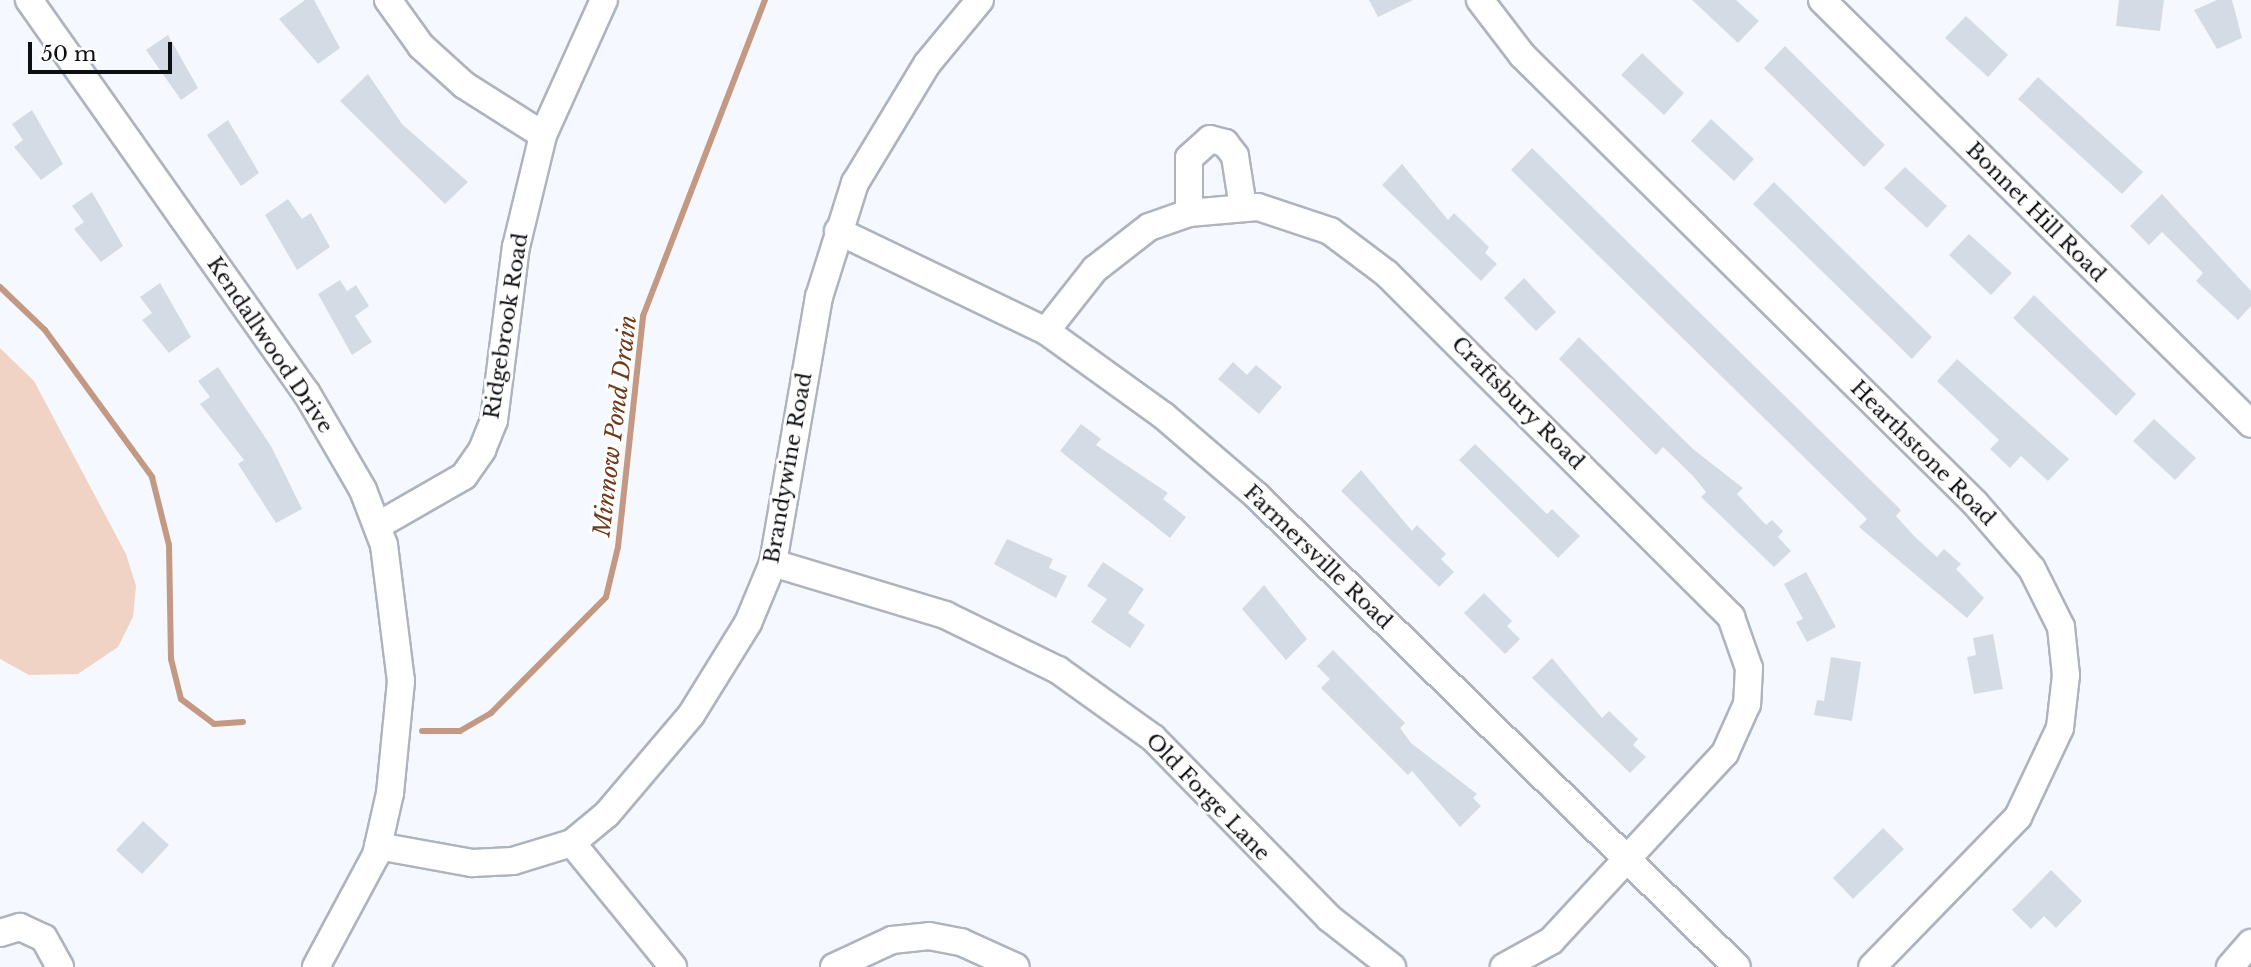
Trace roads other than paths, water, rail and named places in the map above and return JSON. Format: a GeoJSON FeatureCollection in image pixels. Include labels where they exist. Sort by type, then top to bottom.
{"type":"FeatureCollection","features":[{"type":"Feature","properties":{"kind":"street","name":"Kendallwood Drive"},"geometry":{"type":"LineString","coordinates":[[29,0],[306,392],[377,526],[397,622],[401,681],[390,793],[378,846],[356,901],[316,967]]}},
{"type":"Feature","properties":{"kind":"street"},"geometry":{"type":"LineString","coordinates":[[388,0],[421,46],[464,85],[543,135]]}},
{"type":"Feature","properties":{"kind":"street","name":"Ridgebrook Road"},"geometry":{"type":"LineString","coordinates":[[377,526],[453,484],[482,450],[494,420],[516,247],[543,135],[604,0]]}},
{"type":"Feature","properties":{"kind":"street","name":"Brandywine Road"},"geometry":{"type":"LineString","coordinates":[[378,846],[471,863],[513,861],[572,844],[607,814],[691,715],[748,623],[773,563],[819,298],[855,183],[894,115],[981,0]]}},
{"type":"Feature","properties":{"kind":"street","name":"Hearthstone Road"},"geometry":{"type":"LineString","coordinates":[[1480,0],[1522,55],[1982,512],[2032,569],[2061,627],[2066,676],[2060,728],[2031,795],[1991,849],[1872,967]]}},
{"type":"Feature","properties":{"kind":"street","name":"Bonnet Hill Road"},"geometry":{"type":"LineString","coordinates":[[1822,0],[2251,424]]}},
{"type":"Feature","properties":{"kind":"street"},"geometry":{"type":"LineString","coordinates":[[1189,213],[1189,158],[1210,139],[1225,143],[1235,156],[1243,207]]}},
{"type":"Feature","properties":{"kind":"street","name":"Craftsbury Road"},"geometry":{"type":"LineString","coordinates":[[1046,331],[1095,269],[1125,243],[1189,213],[1243,207],[1283,211],[1330,230],[1387,274],[1731,617],[1749,668],[1747,704],[1725,753],[1630,862]]}},
{"type":"Feature","properties":{"kind":"street","name":"Farmersville Road"},"geometry":{"type":"LineString","coordinates":[[838,232],[1046,331],[1164,416],[1257,496],[1737,967]]}},
{"type":"Feature","properties":{"kind":"street","name":"Old Forge Lane"},"geometry":{"type":"LineString","coordinates":[[773,563],[944,615],[1015,645],[1069,677],[1153,738],[1309,898],[1392,967]]}},
{"type":"Feature","properties":{"kind":"street"},"geometry":{"type":"LineString","coordinates":[[572,844],[673,967]]}},
{"type":"Feature","properties":{"kind":"street"},"geometry":{"type":"LineString","coordinates":[[1504,967],[1551,941],[1630,862]]}},
{"type":"Feature","properties":{"kind":"street"},"geometry":{"type":"LineString","coordinates":[[0,933],[20,927],[44,939],[60,967]]}},
{"type":"Feature","properties":{"kind":"street"},"geometry":{"type":"LineString","coordinates":[[834,967],[892,940],[929,936],[961,942],[1016,967]]}},
{"type":"Feature","properties":{"kind":"street"},"geometry":{"type":"LineString","coordinates":[[2230,967],[2251,943]]}},
{"type":"Feature","properties":{"kind":"waterway","name":"Minnow Pond Drain"},"geometry":{"type":"LineString","coordinates":[[422,731],[460,731],[491,713],[606,597],[618,547],[643,316],[765,0]]}},
{"type":"Feature","properties":{"kind":"waterway","name":"Minnow Pond Drain"},"geometry":{"type":"LineString","coordinates":[[0,287],[45,330],[152,477],[169,545],[171,659],[181,699],[214,724],[243,722]]}}]}
